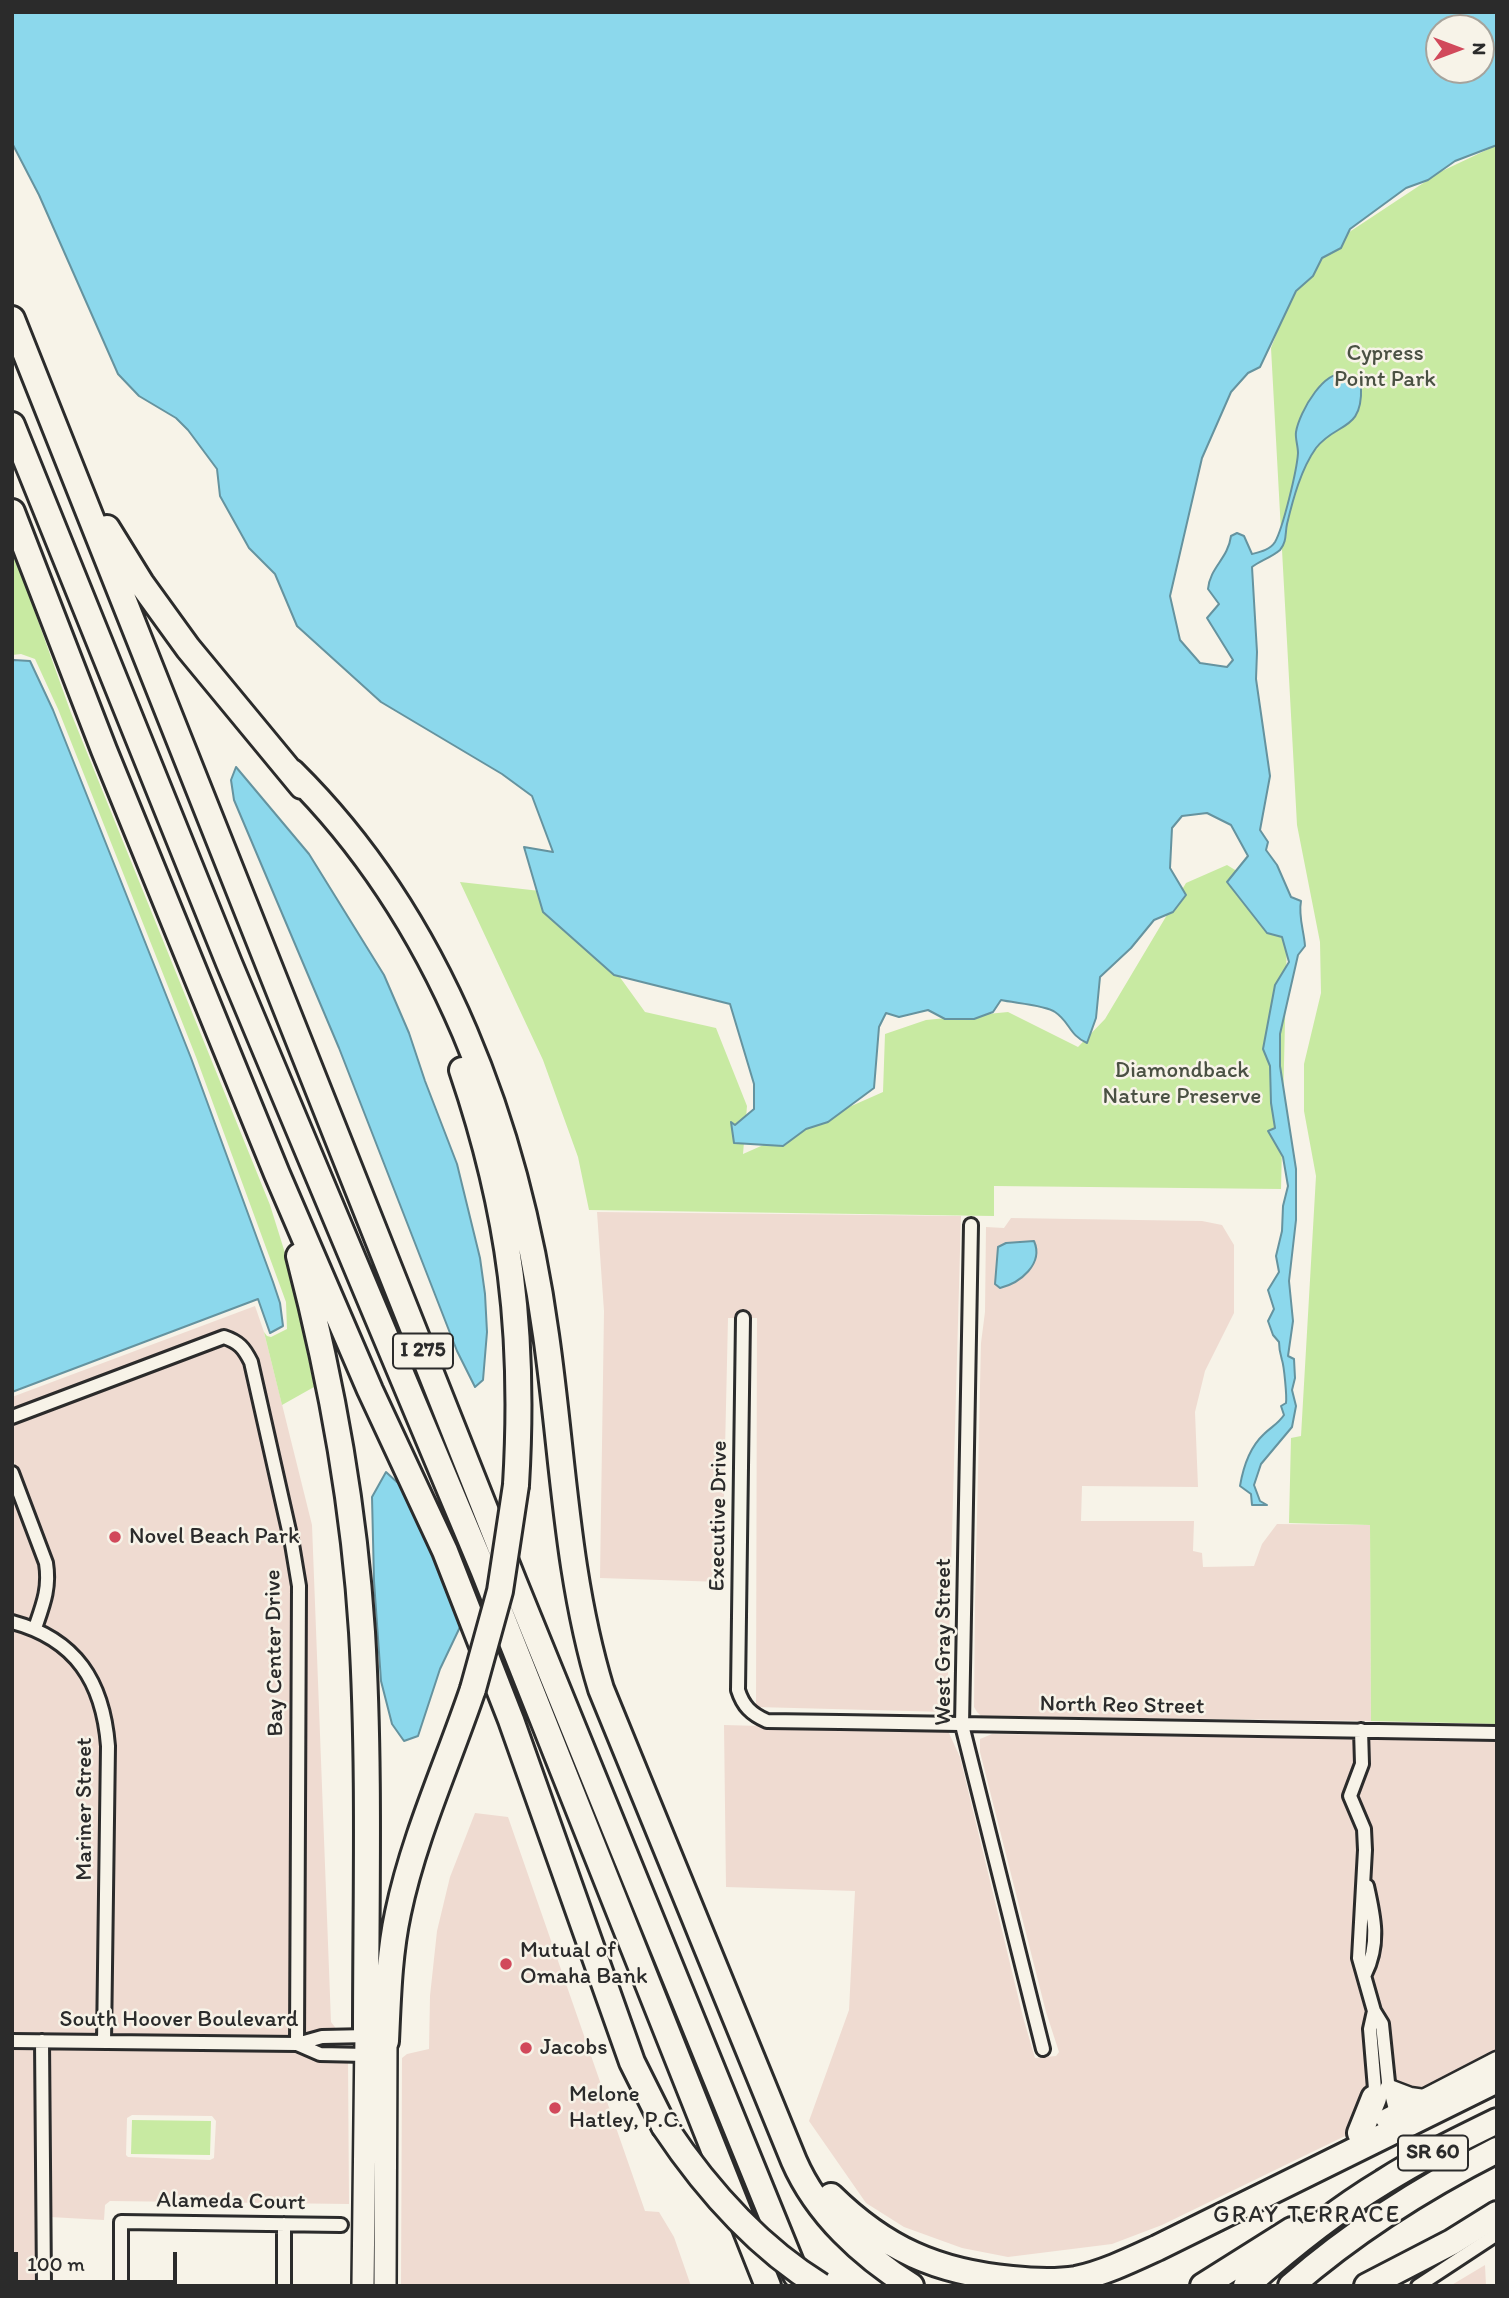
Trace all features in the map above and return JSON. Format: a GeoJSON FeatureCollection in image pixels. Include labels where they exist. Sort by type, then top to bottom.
{"type":"FeatureCollection","features":[{"type":"Feature","properties":{"kind":"highway","name":"I 275"},"geometry":{"type":"LineString","coordinates":[[12,319],[514,1583],[800,2286]]}},
{"type":"Feature","properties":{"kind":"highway"},"geometry":{"type":"LineString","coordinates":[[50,415],[107,527],[141,583],[206,672],[292,772],[340,822],[399,906],[448,996],[490,1098],[517,1188],[537,1276],[556,1407],[575,1580],[601,1689],[800,2176],[824,2210],[854,2244],[911,2286]]}},
{"type":"Feature","properties":{"kind":"highway","name":"I 275"},"geometry":{"type":"LineString","coordinates":[[12,425],[229,963],[483,1569],[768,2286]]}},
{"type":"Feature","properties":{"kind":"highway"},"geometry":{"type":"LineString","coordinates":[[12,512],[104,750],[277,1174],[370,1390],[445,1551],[511,1720],[632,2062],[664,2126],[702,2180],[741,2222],[775,2253],[821,2286]]}},
{"type":"Feature","properties":{"kind":"highway"},"geometry":{"type":"LineString","coordinates":[[292,772],[370,883],[396,926],[447,1030],[491,1162],[506,1231],[517,1315],[520,1423],[516,1486],[500,1591],[473,1689],[410,1868],[398,1913],[391,1966],[373,2044]]}},
{"type":"Feature","properties":{"kind":"highway"},"geometry":{"type":"LineString","coordinates":[[277,1174],[325,1367],[355,1549],[366,1718],[373,2044]]}},
{"type":"Feature","properties":{"kind":"highway"},"geometry":{"type":"LineString","coordinates":[[789,2144],[827,2192],[853,2217],[899,2249],[942,2267],[987,2277],[1031,2281],[1076,2279],[1118,2266],[1488,2084]]}},
{"type":"Feature","properties":{"kind":"highway"},"geometry":{"type":"LineString","coordinates":[[987,2277],[1040,2274],[1097,2262],[1130,2248],[1360,2133],[1386,2105]]}},
{"type":"Feature","properties":{"kind":"highway","name":"SR 60"},"geometry":{"type":"LineString","coordinates":[[1246,2286],[1298,2240],[1371,2189],[1435,2152],[1497,2121]]}},
{"type":"Feature","properties":{"kind":"highway","name":"SR 60"},"geometry":{"type":"LineString","coordinates":[[1291,2286],[1359,2232],[1405,2200],[1497,2150]]}},
{"type":"Feature","properties":{"kind":"highway"},"geometry":{"type":"LineString","coordinates":[[1203,2286],[1326,2210],[1371,2189]]}},
{"type":"Feature","properties":{"kind":"highway"},"geometry":{"type":"LineString","coordinates":[[1367,2286],[1490,2225]]}},
{"type":"Feature","properties":{"kind":"main road"},"geometry":{"type":"LineString","coordinates":[[363,2286],[373,2044]]}},
{"type":"Feature","properties":{"kind":"main road"},"geometry":{"type":"LineString","coordinates":[[373,2044],[385,2286]]}},
{"type":"Feature","properties":{"kind":"street","name":"West Gray Street"},"geometry":{"type":"LineString","coordinates":[[971,1224],[961,1725],[1043,2049]]}},
{"type":"Feature","properties":{"kind":"street","name":"Executive Drive"},"geometry":{"type":"LineString","coordinates":[[743,1318],[737,1690],[749,1712]]}},
{"type":"Feature","properties":{"kind":"street","name":"Bay Center Drive"},"geometry":{"type":"LineString","coordinates":[[12,1417],[224,1338],[245,1348],[251,1362],[299,1586],[297,2045]]}},
{"type":"Feature","properties":{"kind":"street"},"geometry":{"type":"LineString","coordinates":[[12,1474],[46,1563],[48,1588],[35,1628]]}},
{"type":"Feature","properties":{"kind":"street","name":"Mariner Street"},"geometry":{"type":"LineString","coordinates":[[12,1622],[35,1628],[58,1642],[82,1665],[99,1694],[106,1720],[108,1745],[104,2042]]}},
{"type":"Feature","properties":{"kind":"street","name":"North Reo Street"},"geometry":{"type":"LineString","coordinates":[[749,1712],[767,1721],[1497,1733]]}},
{"type":"Feature","properties":{"kind":"street"},"geometry":{"type":"LineString","coordinates":[[1361,1730],[1362,1764],[1350,1796],[1364,1829],[1363,1869],[1375,1923],[1373,1959],[1365,1974],[1374,2011],[1370,2029],[1374,2058],[1386,2105]]}},
{"type":"Feature","properties":{"kind":"street","name":"South Hoover Boulevard"},"geometry":{"type":"LineString","coordinates":[[12,2041],[297,2045],[322,2037],[373,2044]]}},
{"type":"Feature","properties":{"kind":"street"},"geometry":{"type":"LineString","coordinates":[[42,2041],[44,2286]]}},
{"type":"Feature","properties":{"kind":"street"},"geometry":{"type":"LineString","coordinates":[[297,2045],[320,2054],[373,2044]]}},
{"type":"Feature","properties":{"kind":"street"},"geometry":{"type":"LineString","coordinates":[[1386,2105],[1424,2099],[1497,2061]]}},
{"type":"Feature","properties":{"kind":"street"},"geometry":{"type":"LineString","coordinates":[[1386,2105],[1410,2097],[1424,2099]]}},
{"type":"Feature","properties":{"kind":"street","name":"Alameda Court"},"geometry":{"type":"LineString","coordinates":[[121,2286],[121,2222],[341,2225]]}},
{"type":"Feature","properties":{"kind":"street"},"geometry":{"type":"LineString","coordinates":[[284,2224],[284,2286]]}},
{"type":"Feature","properties":{"kind":"street"},"geometry":{"type":"LineString","coordinates":[[1418,2286],[1490,2225]]}},
{"type":"Feature","properties":{"kind":"shaded area"},"geometry":{"type":"Polygon","coordinates":[[[597,1212],[961,1216],[947,1712],[756,1707],[757,1318],[728,1318],[722,1582],[600,1578],[604,1311],[597,1212]]]}},
{"type":"Feature","properties":{"kind":"shaded area"},"geometry":{"type":"Polygon","coordinates":[[[1011,1218],[1202,1221],[1222,1225],[1234,1245],[1234,1313],[1205,1371],[1195,1412],[1198,1487],[1082,1486],[1081,1521],[1194,1521],[1193,1551],[1202,1553],[1203,1567],[1254,1566],[1262,1544],[1277,1524],[1370,1525],[1371,1721],[981,1716],[977,1712],[974,1707],[975,1603],[986,1227],[1004,1228],[1011,1218]]]}},
{"type":"Feature","properties":{"kind":"shaded area"},"geometry":{"type":"Polygon","coordinates":[[[255,1306],[264,1332],[312,1525],[331,2022],[338,2031],[303,2037],[305,1585],[257,1360],[250,1346],[237,1336],[226,1332],[215,1334],[12,1411],[12,1397],[255,1306]]]}},
{"type":"Feature","properties":{"kind":"shaded area"},"geometry":{"type":"Polygon","coordinates":[[[224,1343],[239,1352],[245,1363],[286,1545],[292,1586],[290,2039],[110,2037],[114,1746],[112,1719],[105,1693],[80,1654],[43,1626],[54,1590],[55,1577],[12,1456],[12,1427],[16,1422],[224,1343]]]}},
{"type":"Feature","properties":{"kind":"shaded area"},"geometry":{"type":"Polygon","coordinates":[[[12,1491],[42,1579],[39,1600],[31,1621],[12,1616],[12,1491]]]}},
{"type":"Feature","properties":{"kind":"shaded area"},"geometry":{"type":"Polygon","coordinates":[[[12,1627],[32,1633],[71,1661],[93,1696],[99,1721],[102,1746],[97,2036],[12,2035],[12,1627]]]}},
{"type":"Feature","properties":{"kind":"shaded area"},"geometry":{"type":"Polygon","coordinates":[[[724,1725],[948,1731],[960,1757],[1035,2058],[1056,2056],[1059,2052],[1046,2012],[980,1752],[980,1739],[992,1734],[1497,1741],[1497,2052],[1425,2089],[1345,2136],[1162,2225],[1112,2244],[1008,2257],[962,2248],[904,2227],[866,2203],[809,2121],[849,2010],[855,1891],[726,1887],[724,1725]]]}},
{"type":"Feature","properties":{"kind":"shaded area"},"geometry":{"type":"Polygon","coordinates":[[[475,1813],[508,1817],[645,2211],[659,2212],[674,2237],[691,2286],[401,2286],[402,2058],[407,2054],[429,2049],[430,1996],[437,1931],[450,1877],[475,1813]]]}},
{"type":"Feature","properties":{"kind":"shaded area"},"geometry":{"type":"Polygon","coordinates":[[[12,2046],[36,2047],[38,2281],[12,2281],[12,2046]]]}},
{"type":"Feature","properties":{"kind":"shaded area"},"geometry":{"type":"Polygon","coordinates":[[[48,2047],[292,2050],[318,2059],[348,2060],[349,2204],[110,2201],[105,2205],[104,2220],[50,2217],[48,2047]],[[132,2115],[127,2118],[126,2155],[210,2160],[214,2158],[216,2121],[212,2116],[132,2115]]]}},
{"type":"Feature","properties":{"kind":"shaded area"},"geometry":{"type":"Polygon","coordinates":[[[1485,2265],[1486,2286],[1450,2286],[1485,2265]]]}},
{"type":"Feature","properties":{"kind":"green space","name":"Cypress Point Park"},"geometry":{"type":"Polygon","coordinates":[[[1497,145],[1497,1724],[1371,1721],[1370,1525],[1289,1523],[1291,1438],[1301,1436],[1316,1176],[1304,1111],[1304,1064],[1321,993],[1320,942],[1297,825],[1271,348],[1304,262],[1440,172],[1497,145]]]}},
{"type":"Feature","properties":{"kind":"green space"},"geometry":{"type":"Polygon","coordinates":[[[12,548],[71,713],[270,1205],[290,1269],[314,1387],[282,1405],[264,1332],[271,1337],[287,1329],[286,1302],[196,1057],[58,709],[35,659],[21,654],[12,655],[12,548]]]}},
{"type":"Feature","properties":{"kind":"green space","name":"Diamondback Nature Preserve"},"geometry":{"type":"Polygon","coordinates":[[[1227,865],[1263,887],[1287,938],[1281,1189],[994,1186],[994,1216],[589,1210],[578,1157],[543,1060],[460,882],[549,892],[575,915],[645,1012],[716,1028],[747,1106],[743,1154],[883,1092],[885,1034],[926,1020],[1008,1012],[1078,1047],[1105,1019],[1186,883],[1227,865]]]}},
{"type":"Feature","properties":{"kind":"green space"},"geometry":{"type":"Polygon","coordinates":[[[132,2120],[211,2121],[210,2155],[131,2154],[132,2120]]]}},
{"type":"Feature","properties":{"kind":"water"},"geometry":{"type":"Polygon","coordinates":[[[12,12],[1497,12],[1497,145],[1455,161],[1428,180],[1406,188],[1350,229],[1341,248],[1322,258],[1313,276],[1296,291],[1260,367],[1248,373],[1231,392],[1202,458],[1170,596],[1180,640],[1200,663],[1227,667],[1233,660],[1207,618],[1219,604],[1208,589],[1209,581],[1231,536],[1237,533],[1244,536],[1252,554],[1273,545],[1282,525],[1292,485],[1298,453],[1296,432],[1302,413],[1323,383],[1341,374],[1353,378],[1361,387],[1358,412],[1347,425],[1316,448],[1298,485],[1282,547],[1252,567],[1256,679],[1270,776],[1260,830],[1268,842],[1266,850],[1277,865],[1291,897],[1301,901],[1305,946],[1298,955],[1280,1034],[1280,1066],[1296,1169],[1296,1220],[1289,1281],[1293,1321],[1288,1356],[1294,1359],[1295,1378],[1292,1390],[1296,1406],[1292,1427],[1261,1464],[1254,1485],[1260,1501],[1267,1505],[1252,1505],[1251,1494],[1240,1486],[1251,1451],[1259,1439],[1284,1415],[1281,1406],[1286,1403],[1279,1342],[1268,1321],[1274,1309],[1268,1290],[1279,1272],[1276,1256],[1288,1186],[1283,1157],[1268,1131],[1275,1128],[1270,1066],[1263,1049],[1275,985],[1289,962],[1282,937],[1267,933],[1227,882],[1248,856],[1231,825],[1207,813],[1182,816],[1172,828],[1170,868],[1186,895],[1173,912],[1154,920],[1131,948],[1100,977],[1096,1018],[1087,1043],[1051,1010],[1001,1000],[993,1012],[974,1019],[945,1019],[928,1010],[899,1017],[886,1013],[879,1027],[874,1088],[828,1122],[806,1129],[783,1146],[734,1143],[731,1122],[735,1125],[754,1109],[754,1084],[730,1004],[614,975],[543,912],[524,847],[553,852],[532,796],[502,774],[381,702],[297,626],[275,574],[249,548],[220,496],[217,469],[176,418],[139,396],[118,374],[39,195],[12,143],[12,12]]]}},
{"type":"Feature","properties":{"kind":"water"},"geometry":{"type":"Polygon","coordinates":[[[30,661],[53,710],[191,1058],[273,1282],[280,1303],[283,1326],[270,1333],[258,1299],[12,1392],[12,662],[30,661]]]}},
{"type":"Feature","properties":{"kind":"water"},"geometry":{"type":"Polygon","coordinates":[[[236,767],[309,854],[384,975],[409,1033],[457,1164],[480,1258],[487,1332],[483,1380],[475,1387],[457,1351],[339,1048],[234,800],[231,780],[236,767]]]}},
{"type":"Feature","properties":{"kind":"water"},"geometry":{"type":"Polygon","coordinates":[[[1034,1241],[1036,1257],[1028,1271],[1008,1285],[1000,1288],[995,1284],[998,1247],[1006,1243],[1034,1241]]]}},
{"type":"Feature","properties":{"kind":"water"},"geometry":{"type":"Polygon","coordinates":[[[386,1472],[412,1496],[460,1627],[440,1669],[418,1736],[404,1741],[392,1724],[381,1681],[374,1581],[372,1497],[386,1472]]]}},
{"type":"Feature","properties":{"kind":"place","name":"Novel Beach Park"},"geometry":{"type":"Point","coordinates":[115,1537]}},
{"type":"Feature","properties":{"kind":"place","name":"Mutual of Omaha Bank"},"geometry":{"type":"Point","coordinates":[506,1964]}},
{"type":"Feature","properties":{"kind":"place","name":"Jacobs"},"geometry":{"type":"Point","coordinates":[526,2048]}},
{"type":"Feature","properties":{"kind":"place","name":"Melone Hatley, P.C."},"geometry":{"type":"Point","coordinates":[555,2108]}},
{"type":"Feature","properties":{"kind":"district","name":"GRAY TERRACE"},"geometry":{"type":"Point","coordinates":[1307,2216]}}]}
